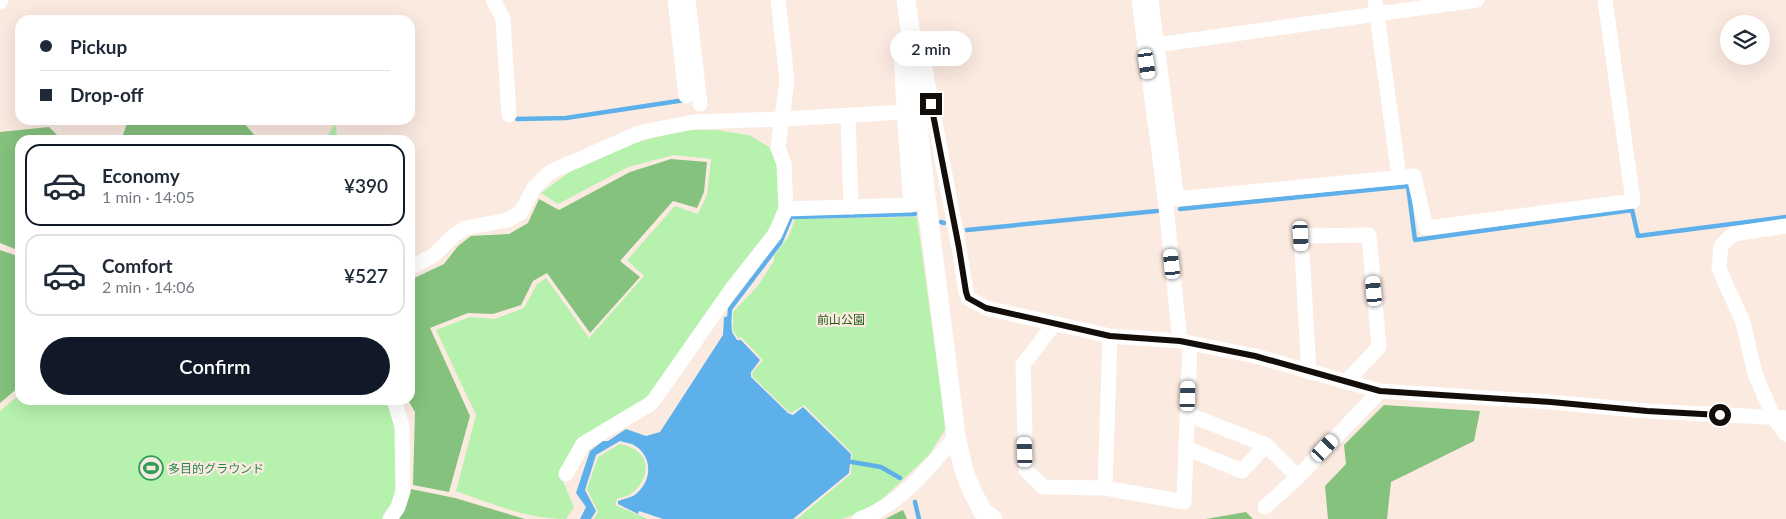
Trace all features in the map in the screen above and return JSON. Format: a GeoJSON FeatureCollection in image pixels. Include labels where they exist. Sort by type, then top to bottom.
{"type":"FeatureCollection","features":[{"type":"Feature","properties":{"kind":"street"},"geometry":{"type":"LineString","coordinates":[[493,0],[503,19],[509,115]]}},
{"type":"Feature","properties":{"kind":"street"},"geometry":{"type":"LineString","coordinates":[[675,0],[686,96]]}},
{"type":"Feature","properties":{"kind":"street"},"geometry":{"type":"LineString","coordinates":[[688,0],[700,104]]}},
{"type":"Feature","properties":{"kind":"street"},"geometry":{"type":"LineString","coordinates":[[566,474],[583,444],[654,400],[730,290],[775,234],[786,208],[784,164],[778,148],[787,80],[778,0]]}},
{"type":"Feature","properties":{"kind":"street"},"geometry":{"type":"LineString","coordinates":[[906,0],[926,197],[956,436],[964,471],[972,491],[982,512],[993,519]]}},
{"type":"Feature","properties":{"kind":"street"},"geometry":{"type":"LineString","coordinates":[[1139,0],[1151,46],[1177,199],[1414,176],[1426,228],[1632,201],[1605,0]]}},
{"type":"Feature","properties":{"kind":"street"},"geometry":{"type":"LineString","coordinates":[[1054,324],[1023,365],[1026,470],[1043,487],[1105,488],[1184,502],[1187,414],[1185,342],[1166,206],[1151,46],[1151,0]]}},
{"type":"Feature","properties":{"kind":"street"},"geometry":{"type":"LineString","coordinates":[[1151,46],[1376,7],[1477,0]]}},
{"type":"Feature","properties":{"kind":"street"},"geometry":{"type":"LineString","coordinates":[[1376,7],[1399,177]]}},
{"type":"Feature","properties":{"kind":"street"},"geometry":{"type":"LineString","coordinates":[[786,208],[911,205],[901,46],[911,37]]}},
{"type":"Feature","properties":{"kind":"street"},"geometry":{"type":"LineString","coordinates":[[911,37],[921,49],[966,292],[968,298],[986,308],[1110,336],[1185,342],[1255,356],[1380,391],[1551,402],[1647,411],[1780,418]]}},
{"type":"Feature","properties":{"kind":"street"},"geometry":{"type":"LineString","coordinates":[[415,265],[434,255],[454,235],[465,228],[508,220],[521,212],[534,188],[550,172],[642,132],[694,122],[904,112]]}},
{"type":"Feature","properties":{"kind":"street"},"geometry":{"type":"LineString","coordinates":[[848,116],[851,207]]}},
{"type":"Feature","properties":{"kind":"street"},"geometry":{"type":"LineString","coordinates":[[1786,226],[1733,234],[1721,246],[1719,269],[1743,322],[1755,374],[1780,418],[1786,434]]}},
{"type":"Feature","properties":{"kind":"street"},"geometry":{"type":"LineString","coordinates":[[1309,372],[1301,236],[1369,235],[1379,347],[1346,382]]}},
{"type":"Feature","properties":{"kind":"street"},"geometry":{"type":"LineString","coordinates":[[1105,488],[1110,336]]}},
{"type":"Feature","properties":{"kind":"street"},"geometry":{"type":"LineString","coordinates":[[1265,507],[1298,477],[1380,391]]}},
{"type":"Feature","properties":{"kind":"street"},"geometry":{"type":"LineString","coordinates":[[390,519],[398,507],[403,491],[402,426],[396,405]]}},
{"type":"Feature","properties":{"kind":"street"},"geometry":{"type":"LineString","coordinates":[[1187,414],[1266,445],[1298,477]]}},
{"type":"Feature","properties":{"kind":"street"},"geometry":{"type":"LineString","coordinates":[[860,519],[877,513],[922,478],[956,436]]}},
{"type":"Feature","properties":{"kind":"street"},"geometry":{"type":"LineString","coordinates":[[1186,448],[1242,471],[1266,445]]}},
{"type":"Feature","properties":{"kind":"green space"},"geometry":{"type":"Polygon","coordinates":[[[127,125],[246,125],[254,135],[123,135],[127,125]]]}},
{"type":"Feature","properties":{"kind":"green space"},"geometry":{"type":"Polygon","coordinates":[[[334,125],[335,125],[337,135],[328,135],[334,125]]]}},
{"type":"Feature","properties":{"kind":"green space"},"geometry":{"type":"Polygon","coordinates":[[[49,127],[57,135],[15,135],[15,249],[0,243],[0,132],[49,127]]]}},
{"type":"Feature","properties":{"kind":"green space"},"geometry":{"type":"Polygon","coordinates":[[[684,130],[716,130],[749,135],[769,147],[779,165],[781,203],[772,227],[645,400],[576,442],[561,477],[574,507],[566,519],[523,514],[456,491],[476,415],[436,330],[470,317],[495,319],[524,308],[537,284],[546,278],[589,338],[644,276],[627,260],[675,206],[698,214],[707,195],[711,159],[674,155],[628,167],[558,204],[541,193],[568,173],[631,144],[684,130]]]}},
{"type":"Feature","properties":{"kind":"green space"},"geometry":{"type":"Polygon","coordinates":[[[671,159],[707,162],[704,192],[697,208],[673,201],[620,261],[640,277],[590,333],[547,273],[533,281],[521,305],[493,314],[468,313],[430,328],[470,416],[449,492],[413,485],[415,412],[411,405],[415,405],[415,278],[444,264],[458,246],[471,236],[509,234],[528,223],[539,199],[559,210],[630,172],[671,159]]]}},
{"type":"Feature","properties":{"kind":"green space","name":"前山公園"},"geometry":{"type":"Polygon","coordinates":[[[917,217],[946,428],[929,455],[874,507],[842,519],[797,519],[851,474],[852,453],[804,405],[793,412],[789,412],[752,376],[763,360],[741,337],[739,339],[733,331],[733,312],[757,287],[774,261],[774,256],[789,236],[795,219],[917,217]]]}},
{"type":"Feature","properties":{"kind":"green space"},"geometry":{"type":"Polygon","coordinates":[[[0,250],[15,255],[15,390],[0,403],[0,250]]]}},
{"type":"Feature","properties":{"kind":"green space","name":"多目的グラウンド"},"geometry":{"type":"Polygon","coordinates":[[[15,398],[15,405],[388,405],[397,430],[397,491],[392,506],[383,519],[0,519],[0,411],[15,398]]]}},
{"type":"Feature","properties":{"kind":"green space"},"geometry":{"type":"Polygon","coordinates":[[[1384,405],[1480,411],[1474,441],[1391,482],[1387,519],[1328,519],[1325,486],[1346,464],[1344,445],[1384,405]]]}},
{"type":"Feature","properties":{"kind":"green space"},"geometry":{"type":"Polygon","coordinates":[[[620,444],[639,453],[644,459],[645,470],[636,490],[629,495],[617,499],[615,505],[648,519],[594,519],[598,512],[587,489],[598,457],[620,444]]]}},
{"type":"Feature","properties":{"kind":"green space"},"geometry":{"type":"Polygon","coordinates":[[[411,489],[455,498],[525,519],[399,519],[411,489]]]}},
{"type":"Feature","properties":{"kind":"green space"},"geometry":{"type":"Polygon","coordinates":[[[903,510],[907,519],[885,519],[903,510]]]}},
{"type":"Feature","properties":{"kind":"green space"},"geometry":{"type":"Polygon","coordinates":[[[1246,512],[1253,519],[1206,519],[1246,512]]]}},
{"type":"Feature","properties":{"kind":"water"},"geometry":{"type":"Polygon","coordinates":[[[731,316],[732,332],[737,340],[741,340],[760,360],[751,372],[751,377],[788,413],[793,415],[803,407],[851,454],[849,473],[793,519],[663,519],[639,511],[638,514],[618,504],[618,501],[633,496],[640,490],[647,477],[648,469],[644,455],[639,449],[632,444],[620,441],[596,455],[585,490],[596,511],[591,519],[580,519],[586,507],[576,493],[590,451],[603,441],[608,441],[626,429],[646,436],[660,432],[723,335],[724,317],[731,316]]]}},
{"type":"Feature","properties":{"kind":"waterway"},"geometry":{"type":"LineString","coordinates":[[517,119],[566,118],[685,100]]}},
{"type":"Feature","properties":{"kind":"waterway"},"geometry":{"type":"LineString","coordinates":[[1180,209],[1408,186],[1415,240],[1632,210],[1638,236],[1786,217]]}},
{"type":"Feature","properties":{"kind":"waterway"},"geometry":{"type":"LineString","coordinates":[[967,230],[1157,211]]}},
{"type":"Feature","properties":{"kind":"waterway"},"geometry":{"type":"LineString","coordinates":[[729,321],[730,309],[780,243],[791,217],[915,214]]}},
{"type":"Feature","properties":{"kind":"waterway"},"geometry":{"type":"LineString","coordinates":[[846,461],[881,467],[900,478]]}},
{"type":"Feature","properties":{"kind":"waterway"},"geometry":{"type":"LineString","coordinates":[[915,502],[919,519]]}},
{"type":"Feature","properties":{"kind":"place","name":"多目的グラウンド"},"geometry":{"type":"Point","coordinates":[151,468]}},
{"type":"Feature","properties":{"kind":"route"},"geometry":{"type":"LineString","coordinates":[[931,104],[966,292],[968,298],[986,308],[1110,336],[1180,341],[1255,356],[1380,391],[1720,415]]}}]}
